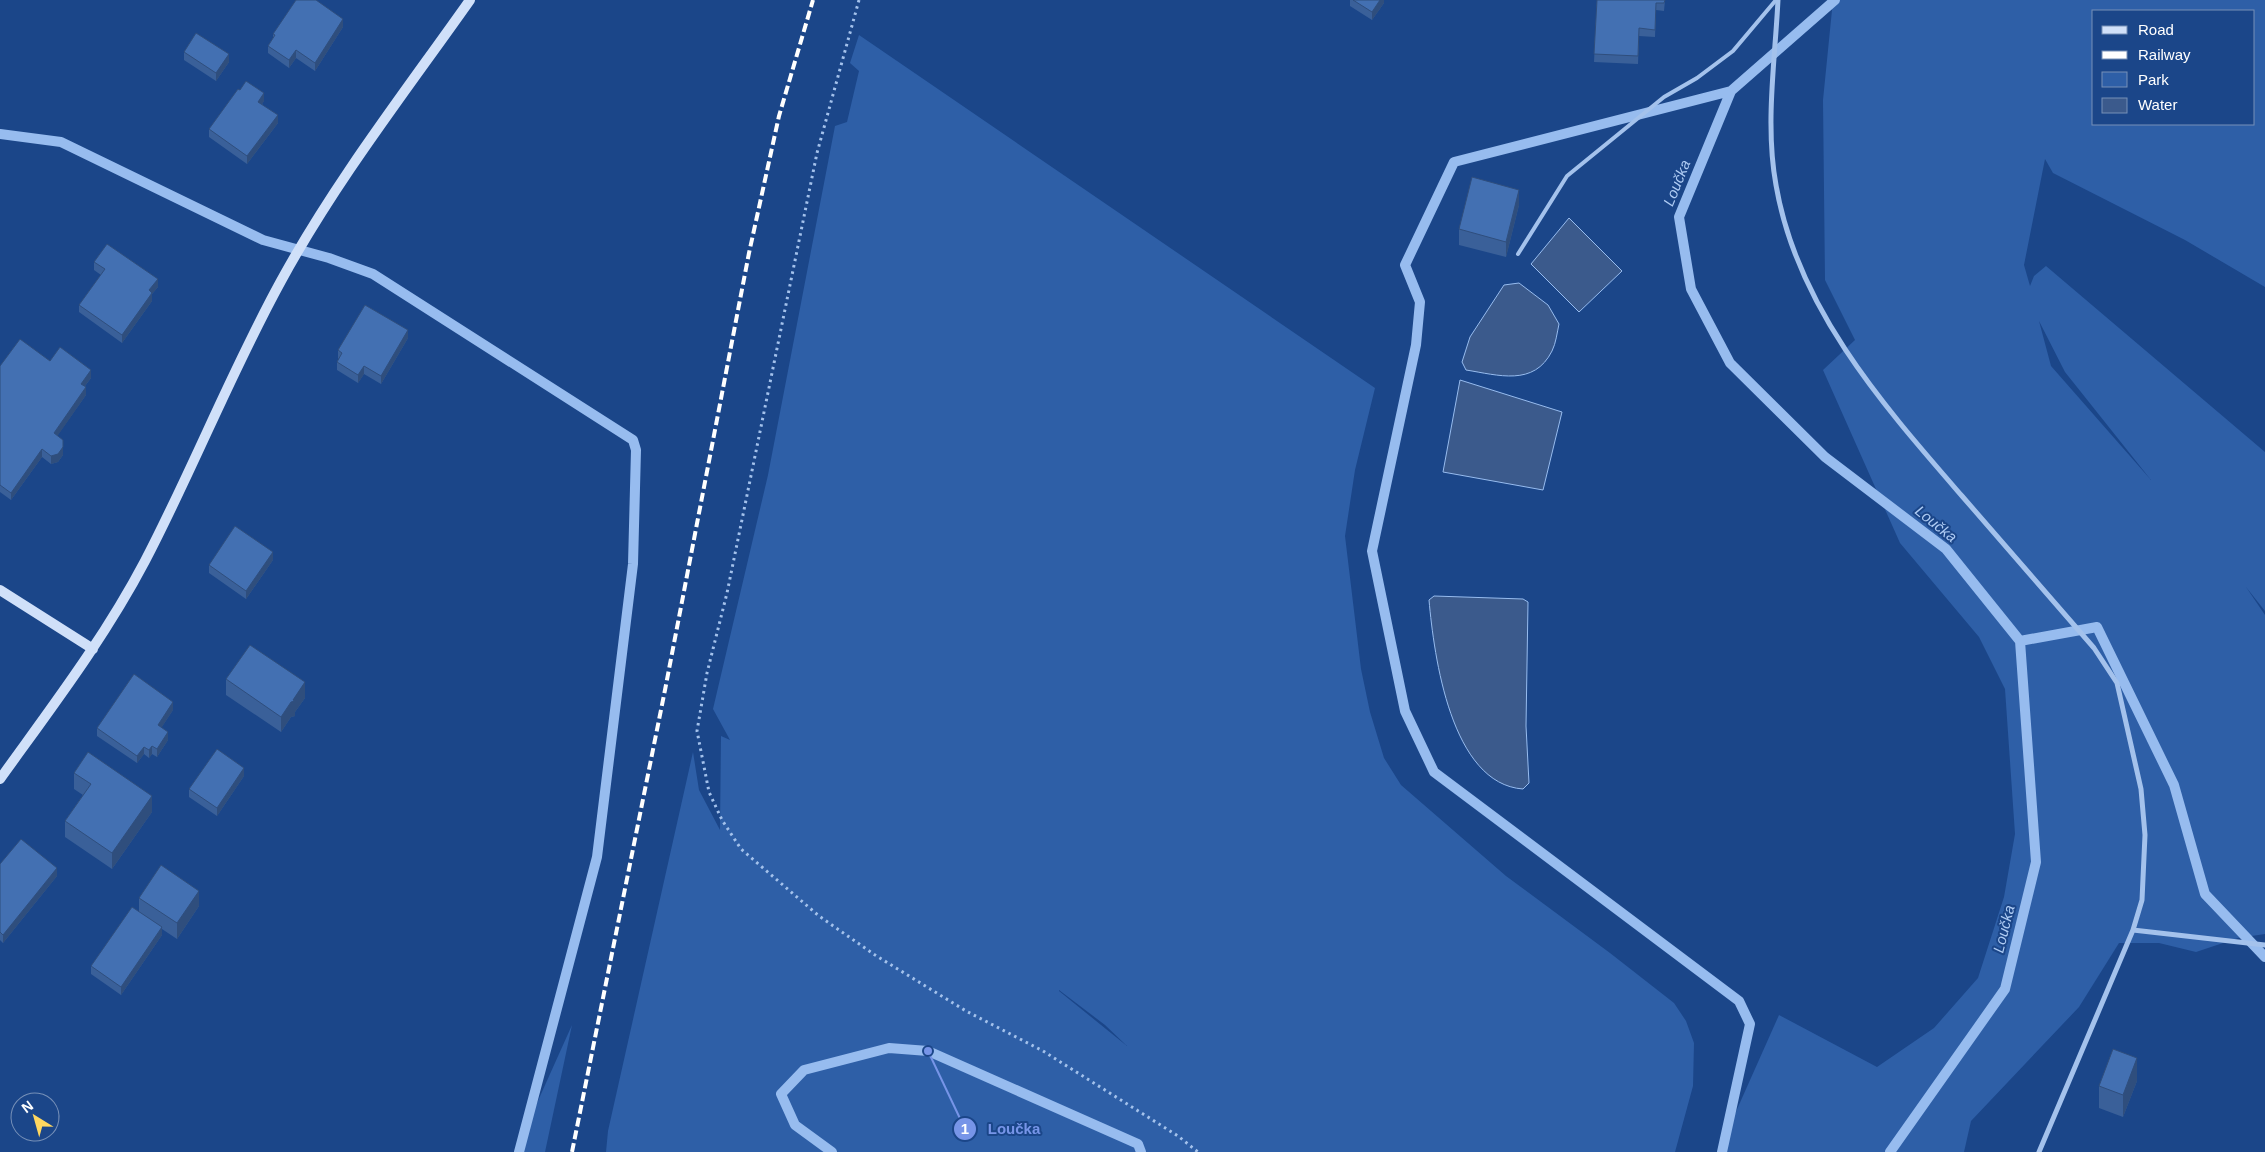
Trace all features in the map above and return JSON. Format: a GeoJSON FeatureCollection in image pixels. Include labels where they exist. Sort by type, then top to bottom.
{"type":"FeatureCollection","features":[{"type":"Feature","properties":{"kind":"main road"},"geometry":{"type":"LineString","coordinates":[[0,778],[93,649],[144,563],[241,359],[310,229],[470,0]]}},
{"type":"Feature","properties":{"kind":"main road"},"geometry":{"type":"LineString","coordinates":[[0,590],[93,649]]}},
{"type":"Feature","properties":{"kind":"street"},"geometry":{"type":"LineString","coordinates":[[1777,0],[1770,133],[1776,185],[1788,237],[1818,305],[1849,357],[1898,422],[2094,648],[2117,683],[2141,789],[2145,836],[2142,900],[2132,930],[2039,1152]]}},
{"type":"Feature","properties":{"kind":"street"},"geometry":{"type":"LineString","coordinates":[[2132,930],[2265,945]]}},
{"type":"Feature","properties":{"kind":"lane"},"geometry":{"type":"LineString","coordinates":[[1518,254],[1567,176],[1664,98],[1697,78],[1733,51],[1777,0]]}},
{"type":"Feature","properties":{"kind":"path"},"geometry":{"type":"LineString","coordinates":[[859,0],[817,153],[727,593],[707,673],[698,730],[709,792],[722,820],[741,848],[819,916],[875,955],[966,1011],[1043,1051],[1178,1136],[1198,1152]]}},
{"type":"Feature","properties":{"kind":"green space"},"geometry":{"type":"Polygon","coordinates":[[[1833,0],[2265,0],[2265,287],[2185,240],[2053,173],[2045,159],[2024,265],[2030,286],[2034,276],[2046,266],[2265,452],[2265,611],[2246,587],[2265,615],[2265,934],[2238,938],[2196,952],[2159,943],[2119,943],[2079,1007],[1971,1121],[1964,1152],[1718,1152],[1779,1015],[1877,1067],[1934,1028],[1978,978],[2004,897],[2015,834],[2005,689],[1979,637],[1900,543],[1823,370],[1855,340],[1825,280],[1823,100],[1833,0]],[[2039,321],[2051,366],[2151,480],[2065,372],[2039,321]]]}},
{"type":"Feature","properties":{"kind":"green space"},"geometry":{"type":"Polygon","coordinates":[[[859,35],[1375,388],[1355,470],[1345,536],[1361,669],[1370,712],[1384,758],[1401,785],[1506,876],[1674,1003],[1686,1021],[1694,1043],[1693,1086],[1675,1152],[606,1152],[608,1131],[693,752],[699,790],[720,830],[721,736],[730,740],[713,709],[768,475],[835,126],[847,122],[859,71],[850,63],[859,35]],[[1059,990],[1127,1046],[1105,1025],[1059,990]]]}},
{"type":"Feature","properties":{"kind":"green space"},"geometry":{"type":"Polygon","coordinates":[[[572,1025],[545,1152],[515,1152],[572,1025]]]}},
{"type":"Feature","properties":{"kind":"water"},"geometry":{"type":"Polygon","coordinates":[[[1569,218],[1622,271],[1579,312],[1531,264],[1569,218]]]}},
{"type":"Feature","properties":{"kind":"water"},"geometry":{"type":"Polygon","coordinates":[[[1519,283],[1548,305],[1559,324],[1552,351],[1535,370],[1525,374],[1503,376],[1466,370],[1462,362],[1470,337],[1504,285],[1519,283]]]}},
{"type":"Feature","properties":{"kind":"water"},"geometry":{"type":"Polygon","coordinates":[[[1460,380],[1562,412],[1543,490],[1443,472],[1460,380]]]}},
{"type":"Feature","properties":{"kind":"water"},"geometry":{"type":"Polygon","coordinates":[[[1434,596],[1523,599],[1528,602],[1526,726],[1529,783],[1523,789],[1498,782],[1479,765],[1463,742],[1451,714],[1442,683],[1429,600],[1434,596]]]}},
{"type":"Feature","properties":{"kind":"building"},"geometry":{"type":"Polygon","coordinates":[[[296,0],[316,0],[343,19],[315,63],[296,50],[289,60],[268,46],[275,35],[273,34],[296,0]]]}},
{"type":"Feature","properties":{"kind":"building"},"geometry":{"type":"Polygon","coordinates":[[[1353,0],[1380,0],[1372,12],[1353,0]]]}},
{"type":"Feature","properties":{"kind":"building"},"geometry":{"type":"Polygon","coordinates":[[[1597,0],[1665,0],[1664,3],[1656,3],[1655,30],[1639,28],[1638,56],[1594,54],[1597,0]]]}},
{"type":"Feature","properties":{"kind":"building"},"geometry":{"type":"Polygon","coordinates":[[[196,33],[229,54],[216,73],[184,52],[196,33]]]}},
{"type":"Feature","properties":{"kind":"building"},"geometry":{"type":"Polygon","coordinates":[[[246,81],[264,93],[258,102],[278,115],[247,156],[209,129],[246,81]]]}},
{"type":"Feature","properties":{"kind":"building"},"geometry":{"type":"Polygon","coordinates":[[[1472,177],[1519,190],[1506,242],[1459,229],[1472,177]]]}},
{"type":"Feature","properties":{"kind":"building"},"geometry":{"type":"Polygon","coordinates":[[[107,244],[158,279],[149,290],[152,293],[122,335],[79,305],[105,269],[94,262],[107,244]]]}},
{"type":"Feature","properties":{"kind":"building"},"geometry":{"type":"Polygon","coordinates":[[[365,305],[408,330],[381,376],[364,366],[358,375],[337,362],[342,353],[338,350],[365,305]]]}},
{"type":"Feature","properties":{"kind":"building"},"geometry":{"type":"Polygon","coordinates":[[[20,339],[50,361],[60,347],[91,370],[81,384],[86,387],[54,433],[63,440],[63,447],[58,454],[51,456],[42,449],[11,493],[0,485],[0,366],[20,339]]]}},
{"type":"Feature","properties":{"kind":"building"},"geometry":{"type":"Polygon","coordinates":[[[235,526],[273,552],[246,591],[209,565],[235,526]]]}},
{"type":"Feature","properties":{"kind":"building"},"geometry":{"type":"Polygon","coordinates":[[[250,645],[305,682],[293,700],[295,701],[291,702],[281,717],[226,679],[250,645]]]}},
{"type":"Feature","properties":{"kind":"building"},"geometry":{"type":"Polygon","coordinates":[[[134,674],[173,702],[158,725],[168,732],[157,749],[152,746],[149,750],[144,747],[137,756],[97,728],[134,674]]]}},
{"type":"Feature","properties":{"kind":"building"},"geometry":{"type":"Polygon","coordinates":[[[217,749],[244,768],[217,808],[189,789],[217,749]]]}},
{"type":"Feature","properties":{"kind":"building"},"geometry":{"type":"Polygon","coordinates":[[[88,752],[152,796],[112,853],[65,821],[91,784],[74,773],[88,752]]]}},
{"type":"Feature","properties":{"kind":"building"},"geometry":{"type":"Polygon","coordinates":[[[21,839],[57,868],[3,935],[0,932],[0,864],[21,839]]]}},
{"type":"Feature","properties":{"kind":"building"},"geometry":{"type":"Polygon","coordinates":[[[161,865],[199,891],[177,923],[139,898],[161,865]]]}},
{"type":"Feature","properties":{"kind":"building"},"geometry":{"type":"Polygon","coordinates":[[[132,907],[162,927],[121,987],[91,966],[132,907]]]}},
{"type":"Feature","properties":{"kind":"building"},"geometry":{"type":"Polygon","coordinates":[[[2113,1049],[2137,1058],[2123,1095],[2099,1086],[2113,1049]]]}},
{"type":"Feature","properties":{"kind":"waterway","name":"Loučka"},"geometry":{"type":"LineString","coordinates":[[1835,0],[1731,91],[1679,217],[1691,289],[1730,363],[1825,457],[1946,549],[2020,641],[2036,862],[2005,989],[1890,1152]]}},
{"type":"Feature","properties":{"kind":"waterway"},"geometry":{"type":"LineString","coordinates":[[1722,1152],[1750,1024],[1739,1001],[1434,772],[1405,711],[1372,551],[1416,345],[1420,302],[1405,265],[1454,162],[1731,91]]}},
{"type":"Feature","properties":{"kind":"waterway"},"geometry":{"type":"LineString","coordinates":[[0,134],[61,142],[263,240],[329,258],[373,274],[633,440],[636,450],[633,564],[597,857],[519,1152]]}},
{"type":"Feature","properties":{"kind":"waterway"},"geometry":{"type":"LineString","coordinates":[[2020,641],[2097,627],[2174,785],[2205,894],[2265,957]]}},
{"type":"Feature","properties":{"kind":"waterway","name":"Loučka"},"geometry":{"type":"LineString","coordinates":[[832,1152],[795,1125],[781,1094],[804,1070],[889,1048],[928,1051],[1138,1144],[1141,1152]]}},
{"type":"Feature","properties":{"kind":"railway"},"geometry":{"type":"LineString","coordinates":[[572,1152],[665,690],[749,253],[779,116],[813,0]]}},
{"type":"Feature","properties":{"kind":"place","name":"Loučka"},"geometry":{"type":"Point","coordinates":[928,1051]}}]}
